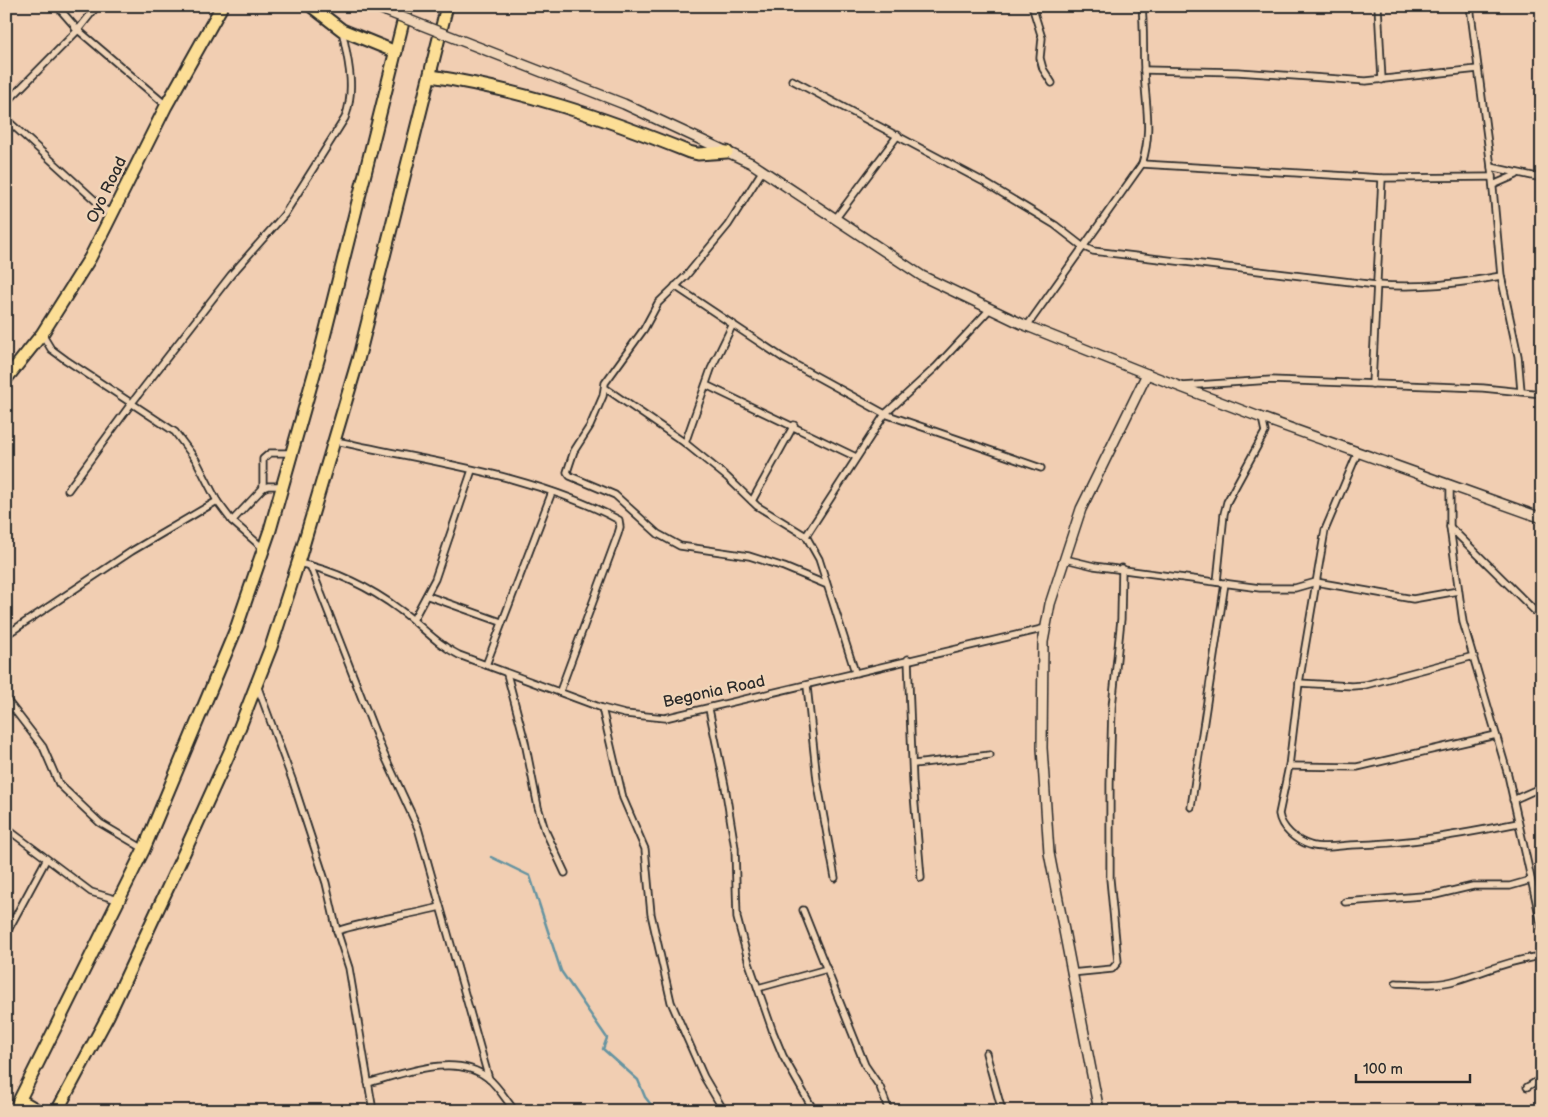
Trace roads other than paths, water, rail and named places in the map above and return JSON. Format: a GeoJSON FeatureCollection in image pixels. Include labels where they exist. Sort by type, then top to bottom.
{"type":"FeatureCollection","features":[{"type":"Feature","properties":{"kind":"highway","name":"Oyo Road"},"geometry":{"type":"LineString","coordinates":[[6,379],[42,334],[70,293],[112,216],[166,106],[222,6]]}},
{"type":"Feature","properties":{"kind":"highway"},"geometry":{"type":"LineString","coordinates":[[311,6],[342,30],[396,52]]}},
{"type":"Feature","properties":{"kind":"highway"},"geometry":{"type":"LineString","coordinates":[[14,1111],[144,849],[236,629],[264,549],[325,334],[408,6]]}},
{"type":"Feature","properties":{"kind":"highway"},"geometry":{"type":"LineString","coordinates":[[57,1111],[108,1016],[232,747],[304,564],[431,76],[447,6]]}},
{"type":"Feature","properties":{"kind":"highway"},"geometry":{"type":"LineString","coordinates":[[431,76],[465,81],[546,100],[689,152],[698,154],[727,152]]}},
{"type":"Feature","properties":{"kind":"highway"},"geometry":{"type":"LineString","coordinates":[[20,1100],[39,1111]]}},
{"type":"Feature","properties":{"kind":"main road"},"geometry":{"type":"LineString","coordinates":[[374,6],[624,104],[727,152],[763,170],[922,276],[1027,326],[1262,418],[1542,518]]}},
{"type":"Feature","properties":{"kind":"main road"},"geometry":{"type":"LineString","coordinates":[[1099,1111],[1049,853],[1042,748],[1043,642],[1050,604],[1080,509],[1147,374]]}},
{"type":"Feature","properties":{"kind":"street"},"geometry":{"type":"LineString","coordinates":[[56,6],[78,30],[166,106]]}},
{"type":"Feature","properties":{"kind":"street"},"geometry":{"type":"LineString","coordinates":[[6,103],[78,30],[97,6]]}},
{"type":"Feature","properties":{"kind":"street"},"geometry":{"type":"LineString","coordinates":[[1041,6],[1032,7],[1042,38],[1040,58],[1043,69],[1052,83]]}},
{"type":"Feature","properties":{"kind":"street"},"geometry":{"type":"LineString","coordinates":[[1027,326],[1142,164],[1148,146],[1150,122],[1144,70],[1142,6]]}},
{"type":"Feature","properties":{"kind":"street"},"geometry":{"type":"LineString","coordinates":[[1378,6],[1382,80]]}},
{"type":"Feature","properties":{"kind":"street"},"geometry":{"type":"LineString","coordinates":[[1470,6],[1491,167],[1501,276],[1518,356],[1521,391]]}},
{"type":"Feature","properties":{"kind":"street"},"geometry":{"type":"LineString","coordinates":[[68,490],[131,404],[232,275],[284,215],[345,118],[351,91],[342,30]]}},
{"type":"Feature","properties":{"kind":"street"},"geometry":{"type":"LineString","coordinates":[[1144,70],[1238,72],[1382,80],[1478,69]]}},
{"type":"Feature","properties":{"kind":"street"},"geometry":{"type":"LineString","coordinates":[[792,80],[982,181],[1055,225],[1082,246],[1100,253],[1376,285],[1449,286],[1501,276]]}},
{"type":"Feature","properties":{"kind":"street"},"geometry":{"type":"LineString","coordinates":[[6,119],[112,216]]}},
{"type":"Feature","properties":{"kind":"street"},"geometry":{"type":"LineString","coordinates":[[836,218],[898,135]]}},
{"type":"Feature","properties":{"kind":"street"},"geometry":{"type":"LineString","coordinates":[[1142,164],[1382,178],[1492,177]]}},
{"type":"Feature","properties":{"kind":"street"},"geometry":{"type":"LineString","coordinates":[[1491,167],[1542,178]]}},
{"type":"Feature","properties":{"kind":"street"},"geometry":{"type":"LineString","coordinates":[[763,170],[728,225],[686,276],[658,303],[644,329],[605,383],[605,388],[590,426],[567,467],[570,476],[614,495],[658,534],[680,546],[749,556],[784,567],[825,584]]}},
{"type":"Feature","properties":{"kind":"street"},"geometry":{"type":"LineString","coordinates":[[1493,185],[1518,174]]}},
{"type":"Feature","properties":{"kind":"street"},"geometry":{"type":"LineString","coordinates":[[1372,384],[1382,178]]}},
{"type":"Feature","properties":{"kind":"street"},"geometry":{"type":"LineString","coordinates":[[675,286],[783,358],[885,414],[1042,468]]}},
{"type":"Feature","properties":{"kind":"street"},"geometry":{"type":"LineString","coordinates":[[806,536],[885,414],[936,367],[990,309]]}},
{"type":"Feature","properties":{"kind":"street"},"geometry":{"type":"LineString","coordinates":[[686,443],[706,385],[733,324]]}},
{"type":"Feature","properties":{"kind":"street"},"geometry":{"type":"LineString","coordinates":[[42,334],[51,348],[66,360],[175,432],[183,440],[196,460],[217,501],[232,521],[264,549]]}},
{"type":"Feature","properties":{"kind":"street"},"geometry":{"type":"LineString","coordinates":[[1178,386],[1271,380],[1521,391],[1542,394]]}},
{"type":"Feature","properties":{"kind":"street"},"geometry":{"type":"LineString","coordinates":[[706,385],[856,457]]}},
{"type":"Feature","properties":{"kind":"street"},"geometry":{"type":"LineString","coordinates":[[605,388],[686,443],[727,476],[752,501],[806,536],[819,559],[825,584],[855,672]]}},
{"type":"Feature","properties":{"kind":"street"},"geometry":{"type":"LineString","coordinates":[[1217,582],[1224,514],[1233,487],[1265,432],[1262,418]]}},
{"type":"Feature","properties":{"kind":"street"},"geometry":{"type":"LineString","coordinates":[[752,501],[794,426]]}},
{"type":"Feature","properties":{"kind":"street"},"geometry":{"type":"LineString","coordinates":[[336,441],[472,470],[552,492],[595,507],[619,520],[620,527],[560,691]]}},
{"type":"Feature","properties":{"kind":"street"},"geometry":{"type":"LineString","coordinates":[[1358,452],[1325,530],[1299,682],[1289,766],[1279,814],[1280,822],[1282,826],[1311,846],[1387,844],[1460,834],[1518,823]]}},
{"type":"Feature","properties":{"kind":"street"},"geometry":{"type":"LineString","coordinates":[[263,488],[263,459],[270,453],[292,453]]}},
{"type":"Feature","properties":{"kind":"street"},"geometry":{"type":"LineString","coordinates":[[413,620],[428,596],[472,470]]}},
{"type":"Feature","properties":{"kind":"street"},"geometry":{"type":"LineString","coordinates":[[1450,484],[1450,527],[1463,622],[1513,800],[1542,928]]}},
{"type":"Feature","properties":{"kind":"street"},"geometry":{"type":"LineString","coordinates":[[232,521],[263,488],[282,486]]}},
{"type":"Feature","properties":{"kind":"street"},"geometry":{"type":"LineString","coordinates":[[486,665],[552,492]]}},
{"type":"Feature","properties":{"kind":"street"},"geometry":{"type":"LineString","coordinates":[[6,635],[132,551],[217,501]]}},
{"type":"Feature","properties":{"kind":"street"},"geometry":{"type":"LineString","coordinates":[[1450,527],[1542,618]]}},
{"type":"Feature","properties":{"kind":"street"},"geometry":{"type":"LineString","coordinates":[[1065,559],[1094,566],[1122,568],[1260,588],[1295,588],[1316,582],[1414,599],[1458,591]]}},
{"type":"Feature","properties":{"kind":"street"},"geometry":{"type":"LineString","coordinates":[[304,564],[374,732],[418,828],[489,1079]]}},
{"type":"Feature","properties":{"kind":"street","name":"Begonia Road"},"geometry":{"type":"LineString","coordinates":[[304,564],[373,591],[413,620],[447,649],[507,674],[560,691],[602,708],[625,714],[665,718],[808,686],[908,659],[1046,628]]}},
{"type":"Feature","properties":{"kind":"street"},"geometry":{"type":"LineString","coordinates":[[1071,973],[1112,969],[1118,962],[1110,879],[1110,784],[1112,706],[1121,618],[1122,568]]}},
{"type":"Feature","properties":{"kind":"street"},"geometry":{"type":"LineString","coordinates":[[1191,807],[1225,583]]}},
{"type":"Feature","properties":{"kind":"street"},"geometry":{"type":"LineString","coordinates":[[428,596],[502,622]]}},
{"type":"Feature","properties":{"kind":"street"},"geometry":{"type":"LineString","coordinates":[[1299,682],[1352,686],[1365,685],[1474,656]]}},
{"type":"Feature","properties":{"kind":"street"},"geometry":{"type":"LineString","coordinates":[[908,659],[922,878]]}},
{"type":"Feature","properties":{"kind":"street"},"geometry":{"type":"LineString","coordinates":[[507,674],[525,742],[538,808],[545,830],[565,873]]}},
{"type":"Feature","properties":{"kind":"street"},"geometry":{"type":"LineString","coordinates":[[257,684],[272,719],[323,874],[337,931],[349,968],[373,1111]]}},
{"type":"Feature","properties":{"kind":"street"},"geometry":{"type":"LineString","coordinates":[[808,686],[817,780],[835,878]]}},
{"type":"Feature","properties":{"kind":"street"},"geometry":{"type":"LineString","coordinates":[[6,699],[42,747],[60,784],[100,823],[144,849]]}},
{"type":"Feature","properties":{"kind":"street"},"geometry":{"type":"LineString","coordinates":[[602,708],[623,798],[645,849],[651,914],[671,1002],[704,1078],[724,1111]]}},
{"type":"Feature","properties":{"kind":"street"},"geometry":{"type":"LineString","coordinates":[[709,709],[725,786],[735,848],[737,918],[758,988],[783,1056],[814,1111]]}},
{"type":"Feature","properties":{"kind":"street"},"geometry":{"type":"LineString","coordinates":[[1289,766],[1357,767],[1496,735]]}},
{"type":"Feature","properties":{"kind":"street"},"geometry":{"type":"LineString","coordinates":[[914,764],[990,755]]}},
{"type":"Feature","properties":{"kind":"street"},"geometry":{"type":"LineString","coordinates":[[1513,800],[1542,787]]}},
{"type":"Feature","properties":{"kind":"street"},"geometry":{"type":"LineString","coordinates":[[6,828],[46,860],[91,892],[118,900]]}},
{"type":"Feature","properties":{"kind":"street"},"geometry":{"type":"LineString","coordinates":[[6,934],[46,860]]}},
{"type":"Feature","properties":{"kind":"street"},"geometry":{"type":"LineString","coordinates":[[1345,902],[1436,895],[1473,886],[1510,886],[1531,880]]}},
{"type":"Feature","properties":{"kind":"street"},"geometry":{"type":"LineString","coordinates":[[337,931],[362,922],[399,918],[440,907]]}},
{"type":"Feature","properties":{"kind":"street"},"geometry":{"type":"LineString","coordinates":[[803,910],[865,1065],[880,1087],[889,1111]]}},
{"type":"Feature","properties":{"kind":"street"},"geometry":{"type":"LineString","coordinates":[[1396,983],[1422,985],[1450,981],[1518,959],[1542,956]]}},
{"type":"Feature","properties":{"kind":"street"},"geometry":{"type":"LineString","coordinates":[[758,988],[827,970]]}},
{"type":"Feature","properties":{"kind":"street"},"geometry":{"type":"LineString","coordinates":[[986,1053],[1002,1111]]}},
{"type":"Feature","properties":{"kind":"street"},"geometry":{"type":"LineString","coordinates":[[368,1083],[428,1069],[455,1065],[479,1072],[489,1079],[515,1111]]}},
{"type":"Feature","properties":{"kind":"street"},"geometry":{"type":"LineString","coordinates":[[1527,1086],[1542,1078]]}},
{"type":"Feature","properties":{"kind":"waterway"},"geometry":{"type":"LineString","coordinates":[[491,857],[530,876],[561,971],[607,1038],[603,1049],[638,1080],[645,1097],[656,1111]]}}]}
